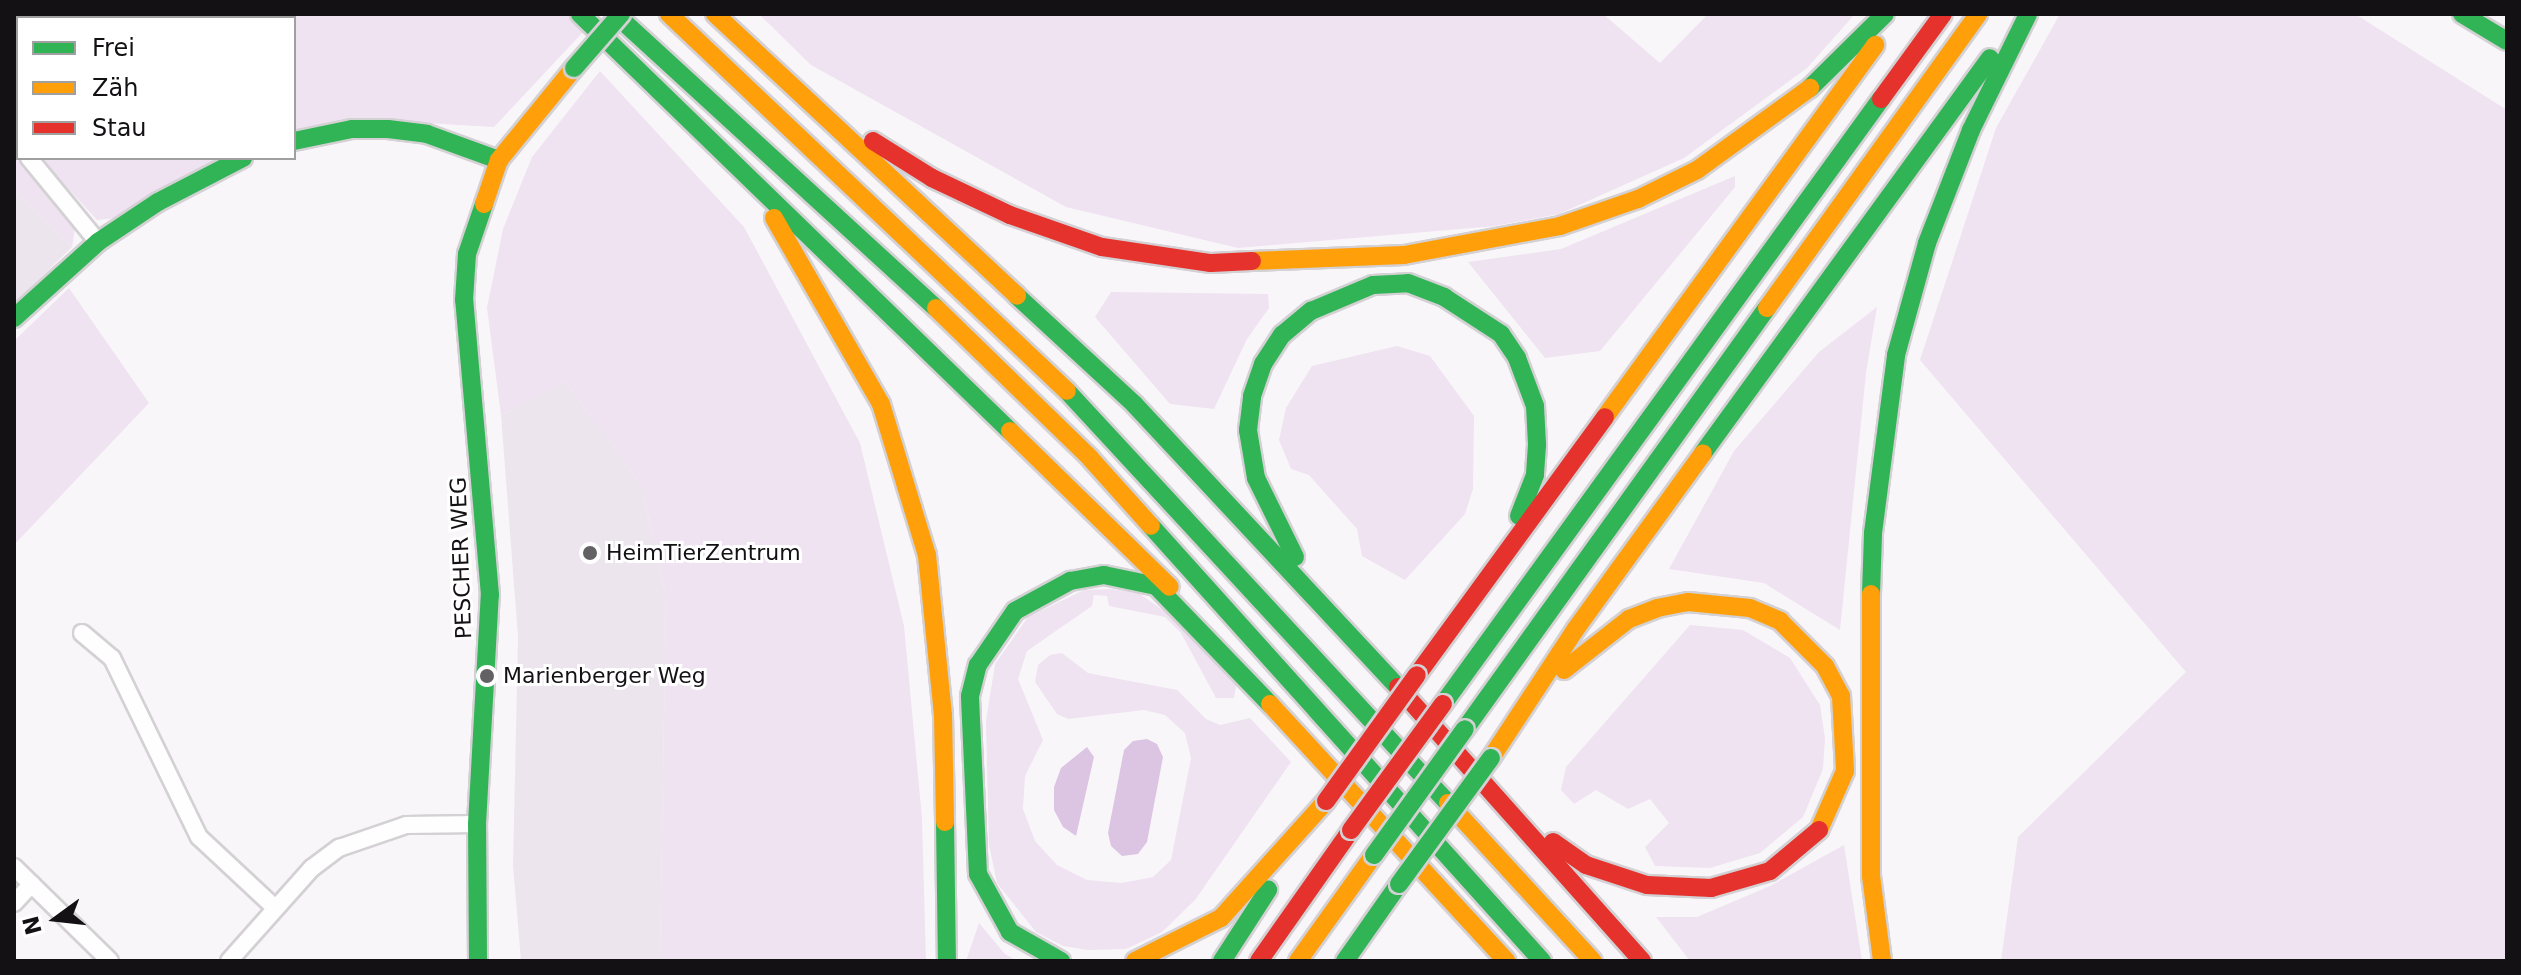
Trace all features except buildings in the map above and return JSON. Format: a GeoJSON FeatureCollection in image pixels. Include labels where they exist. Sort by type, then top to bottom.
{"type":"FeatureCollection","features":[{"type":"Feature","properties":{"kind":"main road"},"geometry":{"type":"LineString","coordinates":[[580,14],[1182,599],[1318,756]]}},
{"type":"Feature","properties":{"kind":"main road"},"geometry":{"type":"LineString","coordinates":[[296,141],[352,129],[388,129],[427,134],[499,160],[618,14],[838,214],[1090,458],[1542,961]]}},
{"type":"Feature","properties":{"kind":"main road"},"geometry":{"type":"LineString","coordinates":[[669,14],[799,132],[1112,435],[1593,961]]}},
{"type":"Feature","properties":{"kind":"main road"},"geometry":{"type":"LineString","coordinates":[[715,14],[1134,404],[1318,597],[1642,961]]}},
{"type":"Feature","properties":{"kind":"main road"},"geometry":{"type":"LineString","coordinates":[[793,84],[932,178],[1010,215],[1102,247],[1211,263],[1325,261],[1474,246],[1560,226],[1638,199],[1697,170],[1764,124],[1816,83],[1885,14]]}},
{"type":"Feature","properties":{"kind":"main road"},"geometry":{"type":"LineString","coordinates":[[1222,961],[1326,801],[1897,14]]}},
{"type":"Feature","properties":{"kind":"main road"},"geometry":{"type":"LineString","coordinates":[[1259,961],[1943,14]]}},
{"type":"Feature","properties":{"kind":"main road"},"geometry":{"type":"LineString","coordinates":[[1298,961],[1978,14]]}},
{"type":"Feature","properties":{"kind":"main road"},"geometry":{"type":"LineString","coordinates":[[1345,961],[1529,705],[1575,630],[2025,14]]}},
{"type":"Feature","properties":{"kind":"main road"},"geometry":{"type":"LineString","coordinates":[[1882,961],[1871,876],[1867,699],[1873,533],[1896,355],[1927,243],[1960,159],[2025,14]]}},
{"type":"Feature","properties":{"kind":"main road"},"geometry":{"type":"LineString","coordinates":[[2462,14],[2507,41]]}},
{"type":"Feature","properties":{"kind":"main road"},"geometry":{"type":"LineString","coordinates":[[684,114],[754,190],[798,254],[881,404],[906,474],[927,555],[943,715],[947,961]]}},
{"type":"Feature","properties":{"kind":"main road"},"geometry":{"type":"LineString","coordinates":[[14,318],[98,242],[158,202],[239,160]]}},
{"type":"Feature","properties":{"kind":"main road","name":"PESCHER WEG"},"geometry":{"type":"LineString","coordinates":[[478,961],[477,824],[490,595],[464,300],[467,254],[499,160]]}},
{"type":"Feature","properties":{"kind":"main road"},"geometry":{"type":"LineString","coordinates":[[1318,597],[1256,478],[1248,430],[1252,396],[1263,364],[1282,335],[1311,311],[1373,285],[1396,284],[1444,297],[1501,334],[1517,358],[1535,406],[1535,475],[1523,509],[1479,591]]}},
{"type":"Feature","properties":{"kind":"main road"},"geometry":{"type":"LineString","coordinates":[[1061,961],[1010,932],[988,900],[973,838],[970,696],[983,655],[1015,611],[1070,581],[1104,575],[1156,586],[1318,756],[1506,961]]}},
{"type":"Feature","properties":{"kind":"main road"},"geometry":{"type":"LineString","coordinates":[[1501,799],[1586,865],[1647,885],[1711,888],[1770,871],[1797,852],[1821,828],[1845,771],[1841,696],[1825,666],[1780,621],[1720,602],[1688,602],[1629,619],[1590,644],[1529,705]]}},
{"type":"Feature","properties":{"kind":"main road"},"geometry":{"type":"LineString","coordinates":[[1135,961],[1221,918],[1246,896],[1326,801]]}},
{"type":"Feature","properties":{"kind":"main road"},"geometry":{"type":"LineString","coordinates":[[1434,882],[1496,961]]}},
{"type":"Feature","properties":{"kind":"street"},"geometry":{"type":"LineString","coordinates":[[31,160],[98,242]]}},
{"type":"Feature","properties":{"kind":"street"},"geometry":{"type":"LineString","coordinates":[[82,633],[112,658],[199,837],[274,907]]}},
{"type":"Feature","properties":{"kind":"street"},"geometry":{"type":"LineString","coordinates":[[229,961],[312,868],[363,838],[406,825],[477,824]]}},
{"type":"Feature","properties":{"kind":"street"},"geometry":{"type":"LineString","coordinates":[[14,867],[110,961]]}},
{"type":"Feature","properties":{"kind":"street"},"geometry":{"type":"LineString","coordinates":[[14,903],[32,884]]}},
{"type":"Feature","properties":{"kind":"shaded area"},"geometry":{"type":"Polygon","coordinates":[[[568,14],[585,30],[494,127],[391,121],[296,131],[296,16],[36,16],[568,14]]]}},
{"type":"Feature","properties":{"kind":"shaded area"},"geometry":{"type":"Polygon","coordinates":[[[759,14],[1603,14],[1660,63],[1708,14],[1855,14],[1807,68],[1684,158],[1559,214],[1495,226],[1238,248],[1066,207],[811,65],[759,14]]]}},
{"type":"Feature","properties":{"kind":"shaded area"},"geometry":{"type":"Polygon","coordinates":[[[2060,14],[2355,14],[2507,110],[2507,961],[2001,961],[2018,837],[2186,672],[1920,360],[1996,128],[2060,14]]]}},
{"type":"Feature","properties":{"kind":"shaded area"},"geometry":{"type":"Polygon","coordinates":[[[600,71],[744,227],[860,443],[904,626],[922,818],[926,961],[660,961],[666,596],[641,485],[566,382],[501,415],[487,308],[503,229],[532,157],[600,71]]]}},
{"type":"Feature","properties":{"kind":"shaded area"},"geometry":{"type":"Polygon","coordinates":[[[14,151],[16,160],[21,160],[75,228],[72,247],[14,189],[14,151]]]}},
{"type":"Feature","properties":{"kind":"shaded area"},"geometry":{"type":"Polygon","coordinates":[[[42,160],[221,160],[116,218],[97,220],[42,160]]]}},
{"type":"Feature","properties":{"kind":"shaded area"},"geometry":{"type":"Polygon","coordinates":[[[1735,176],[1735,187],[1600,351],[1545,358],[1468,262],[1561,249],[1735,176]]]}},
{"type":"Feature","properties":{"kind":"shaded area"},"geometry":{"type":"Polygon","coordinates":[[[14,189],[72,247],[14,304],[14,189]]]}},
{"type":"Feature","properties":{"kind":"shaded area"},"geometry":{"type":"Polygon","coordinates":[[[69,288],[149,403],[14,545],[14,341],[69,288]]]}},
{"type":"Feature","properties":{"kind":"shaded area"},"geometry":{"type":"Polygon","coordinates":[[[1111,292],[1268,294],[1269,308],[1247,339],[1214,409],[1170,404],[1095,317],[1111,292]]]}},
{"type":"Feature","properties":{"kind":"shaded area"},"geometry":{"type":"Polygon","coordinates":[[[1877,307],[1866,373],[1840,630],[1764,583],[1669,569],[1734,451],[1819,352],[1877,307]]]}},
{"type":"Feature","properties":{"kind":"shaded area"},"geometry":{"type":"Polygon","coordinates":[[[1397,346],[1430,356],[1474,416],[1473,489],[1465,514],[1405,580],[1362,556],[1357,529],[1309,475],[1291,469],[1279,440],[1286,408],[1312,366],[1397,346]]]}},
{"type":"Feature","properties":{"kind":"shaded area"},"geometry":{"type":"Polygon","coordinates":[[[566,382],[641,485],[666,596],[660,961],[521,961],[513,865],[518,637],[501,415],[566,382]]]}},
{"type":"Feature","properties":{"kind":"shaded area"},"geometry":{"type":"Polygon","coordinates":[[[1112,589],[1140,594],[1167,613],[1236,686],[1234,698],[1216,698],[1181,633],[1165,617],[1109,606],[1107,596],[1094,595],[1092,606],[1027,651],[1018,679],[1043,740],[1025,776],[1023,809],[1035,841],[1057,865],[1087,880],[1122,883],[1153,877],[1171,860],[1191,758],[1185,733],[1165,715],[1144,710],[1068,719],[1057,714],[1035,682],[1038,665],[1050,655],[1062,653],[1088,673],[1177,690],[1206,719],[1220,725],[1250,718],[1291,762],[1195,900],[1162,932],[1126,949],[1088,950],[1063,946],[1036,932],[997,883],[989,845],[986,721],[995,664],[1028,617],[1084,590],[1112,589]]]}},
{"type":"Feature","properties":{"kind":"shaded area"},"geometry":{"type":"Polygon","coordinates":[[[1690,625],[1743,630],[1790,658],[1820,705],[1825,738],[1823,769],[1803,817],[1760,853],[1710,868],[1655,866],[1645,847],[1669,823],[1650,799],[1628,809],[1596,790],[1574,804],[1561,790],[1566,767],[1690,625]]]}},
{"type":"Feature","properties":{"kind":"shaded area"},"geometry":{"type":"Polygon","coordinates":[[[1147,739],[1157,744],[1163,757],[1147,842],[1138,854],[1122,856],[1111,846],[1108,833],[1124,750],[1133,741],[1147,739]]]}},
{"type":"Feature","properties":{"kind":"shaded area"},"geometry":{"type":"Polygon","coordinates":[[[1087,747],[1094,757],[1076,836],[1063,827],[1054,810],[1054,787],[1061,768],[1087,747]]]}},
{"type":"Feature","properties":{"kind":"shaded area"},"geometry":{"type":"Polygon","coordinates":[[[1844,845],[1862,961],[1690,961],[1656,917],[1697,917],[1770,886],[1844,845]]]}},
{"type":"Feature","properties":{"kind":"shaded area"},"geometry":{"type":"Polygon","coordinates":[[[979,923],[1005,954],[1017,961],[966,961],[979,923]]]}},
{"type":"Feature","properties":{"kind":"traffic: fast"},"geometry":{"type":"LineString","coordinates":[[580,14],[1010,431]]}},
{"type":"Feature","properties":{"kind":"traffic: fast"},"geometry":{"type":"LineString","coordinates":[[615,14],[936,308]]}},
{"type":"Feature","properties":{"kind":"traffic: fast"},"geometry":{"type":"LineString","coordinates":[[574,68],[621,14]]}},
{"type":"Feature","properties":{"kind":"traffic: fast"},"geometry":{"type":"LineString","coordinates":[[1810,88],[1885,14]]}},
{"type":"Feature","properties":{"kind":"traffic: fast"},"geometry":{"type":"LineString","coordinates":[[1871,594],[1873,533],[1896,355],[1927,243],[1971,130],[2028,14]]}},
{"type":"Feature","properties":{"kind":"traffic: fast"},"geometry":{"type":"LineString","coordinates":[[2462,14],[2507,41]]}},
{"type":"Feature","properties":{"kind":"traffic: fast"},"geometry":{"type":"LineString","coordinates":[[1703,453],[1990,58]]}},
{"type":"Feature","properties":{"kind":"traffic: fast"},"geometry":{"type":"LineString","coordinates":[[1443,704],[1881,99]]}},
{"type":"Feature","properties":{"kind":"traffic: fast"},"geometry":{"type":"LineString","coordinates":[[296,141],[352,129],[388,129],[427,134],[499,160]]}},
{"type":"Feature","properties":{"kind":"traffic: fast"},"geometry":{"type":"LineString","coordinates":[[14,318],[98,242],[158,202],[239,160]]}},
{"type":"Feature","properties":{"kind":"traffic: fast"},"geometry":{"type":"LineString","coordinates":[[478,961],[477,824],[490,595],[464,300],[467,254],[484,204]]}},
{"type":"Feature","properties":{"kind":"traffic: fast"},"geometry":{"type":"LineString","coordinates":[[1295,557],[1256,478],[1248,430],[1252,396],[1263,364],[1282,335],[1311,311],[1373,285],[1408,283],[1444,297],[1501,334],[1517,358],[1535,406],[1537,445],[1535,475],[1519,516]]}},
{"type":"Feature","properties":{"kind":"traffic: fast"},"geometry":{"type":"LineString","coordinates":[[1017,296],[1134,404],[1398,687]]}},
{"type":"Feature","properties":{"kind":"traffic: fast"},"geometry":{"type":"LineString","coordinates":[[1465,729],[1767,308]]}},
{"type":"Feature","properties":{"kind":"traffic: fast"},"geometry":{"type":"LineString","coordinates":[[1067,391],[1448,803]]}},
{"type":"Feature","properties":{"kind":"traffic: fast"},"geometry":{"type":"LineString","coordinates":[[1151,526],[1542,961]]}},
{"type":"Feature","properties":{"kind":"traffic: fast"},"geometry":{"type":"LineString","coordinates":[[1061,961],[1010,932],[978,874],[970,696],[978,665],[1015,611],[1070,581],[1104,575],[1156,586],[1270,704]]}},
{"type":"Feature","properties":{"kind":"traffic: fast"},"geometry":{"type":"LineString","coordinates":[[1374,855],[1465,729]]}},
{"type":"Feature","properties":{"kind":"traffic: fast"},"geometry":{"type":"LineString","coordinates":[[1399,884],[1491,758]]}},
{"type":"Feature","properties":{"kind":"traffic: fast"},"geometry":{"type":"LineString","coordinates":[[945,822],[947,961]]}},
{"type":"Feature","properties":{"kind":"traffic: fast"},"geometry":{"type":"LineString","coordinates":[[1345,961],[1399,884]]}},
{"type":"Feature","properties":{"kind":"traffic: fast"},"geometry":{"type":"LineString","coordinates":[[1222,961],[1268,890]]}},
{"type":"Feature","properties":{"kind":"traffic: slow"},"geometry":{"type":"LineString","coordinates":[[669,14],[1067,391]]}},
{"type":"Feature","properties":{"kind":"traffic: slow"},"geometry":{"type":"LineString","coordinates":[[715,14],[1017,296]]}},
{"type":"Feature","properties":{"kind":"traffic: slow"},"geometry":{"type":"LineString","coordinates":[[1767,308],[1978,14]]}},
{"type":"Feature","properties":{"kind":"traffic: slow"},"geometry":{"type":"LineString","coordinates":[[1605,417],[1875,45]]}},
{"type":"Feature","properties":{"kind":"traffic: slow"},"geometry":{"type":"LineString","coordinates":[[484,204],[499,160],[574,68]]}},
{"type":"Feature","properties":{"kind":"traffic: slow"},"geometry":{"type":"LineString","coordinates":[[1252,261],[1404,255],[1560,226],[1638,199],[1697,170],[1810,88]]}},
{"type":"Feature","properties":{"kind":"traffic: slow"},"geometry":{"type":"LineString","coordinates":[[774,218],[881,404],[927,555],[943,715],[945,822]]}},
{"type":"Feature","properties":{"kind":"traffic: slow"},"geometry":{"type":"LineString","coordinates":[[936,308],[1090,458],[1151,526]]}},
{"type":"Feature","properties":{"kind":"traffic: slow"},"geometry":{"type":"LineString","coordinates":[[1010,431],[1170,587]]}},
{"type":"Feature","properties":{"kind":"traffic: slow"},"geometry":{"type":"LineString","coordinates":[[1491,758],[1575,630],[1703,453]]}},
{"type":"Feature","properties":{"kind":"traffic: slow"},"geometry":{"type":"LineString","coordinates":[[1871,594],[1871,876],[1882,961]]}},
{"type":"Feature","properties":{"kind":"traffic: slow"},"geometry":{"type":"LineString","coordinates":[[1564,670],[1629,619],[1657,608],[1688,602],[1750,608],[1780,621],[1825,666],[1841,696],[1845,771],[1819,830]]}},
{"type":"Feature","properties":{"kind":"traffic: slow"},"geometry":{"type":"LineString","coordinates":[[1270,704],[1506,961]]}},
{"type":"Feature","properties":{"kind":"traffic: slow"},"geometry":{"type":"LineString","coordinates":[[1135,961],[1221,918],[1326,801]]}},
{"type":"Feature","properties":{"kind":"traffic: slow"},"geometry":{"type":"LineString","coordinates":[[1448,803],[1593,961]]}},
{"type":"Feature","properties":{"kind":"traffic: slow"},"geometry":{"type":"LineString","coordinates":[[1298,961],[1374,855]]}},
{"type":"Feature","properties":{"kind":"traffic: jam"},"geometry":{"type":"LineString","coordinates":[[1881,99],[1943,14]]}},
{"type":"Feature","properties":{"kind":"traffic: jam"},"geometry":{"type":"LineString","coordinates":[[873,141],[932,178],[1010,215],[1102,247],[1211,263],[1252,261]]}},
{"type":"Feature","properties":{"kind":"traffic: jam"},"geometry":{"type":"LineString","coordinates":[[1417,675],[1605,417]]}},
{"type":"Feature","properties":{"kind":"traffic: jam"},"geometry":{"type":"LineString","coordinates":[[1326,801],[1417,675]]}},
{"type":"Feature","properties":{"kind":"traffic: jam"},"geometry":{"type":"LineString","coordinates":[[1398,687],[1642,961]]}},
{"type":"Feature","properties":{"kind":"traffic: jam"},"geometry":{"type":"LineString","coordinates":[[1351,830],[1443,704]]}},
{"type":"Feature","properties":{"kind":"traffic: jam"},"geometry":{"type":"LineString","coordinates":[[1259,961],[1351,830]]}},
{"type":"Feature","properties":{"kind":"traffic: jam"},"geometry":{"type":"LineString","coordinates":[[1553,842],[1586,865],[1647,885],[1711,888],[1770,871],[1819,830]]}},
{"type":"Feature","properties":{"kind":"place","name":"HeimTierZentrum"},"geometry":{"type":"Point","coordinates":[590,553]}},
{"type":"Feature","properties":{"kind":"place","name":"Marienberger Weg"},"geometry":{"type":"Point","coordinates":[487,676]}}]}
